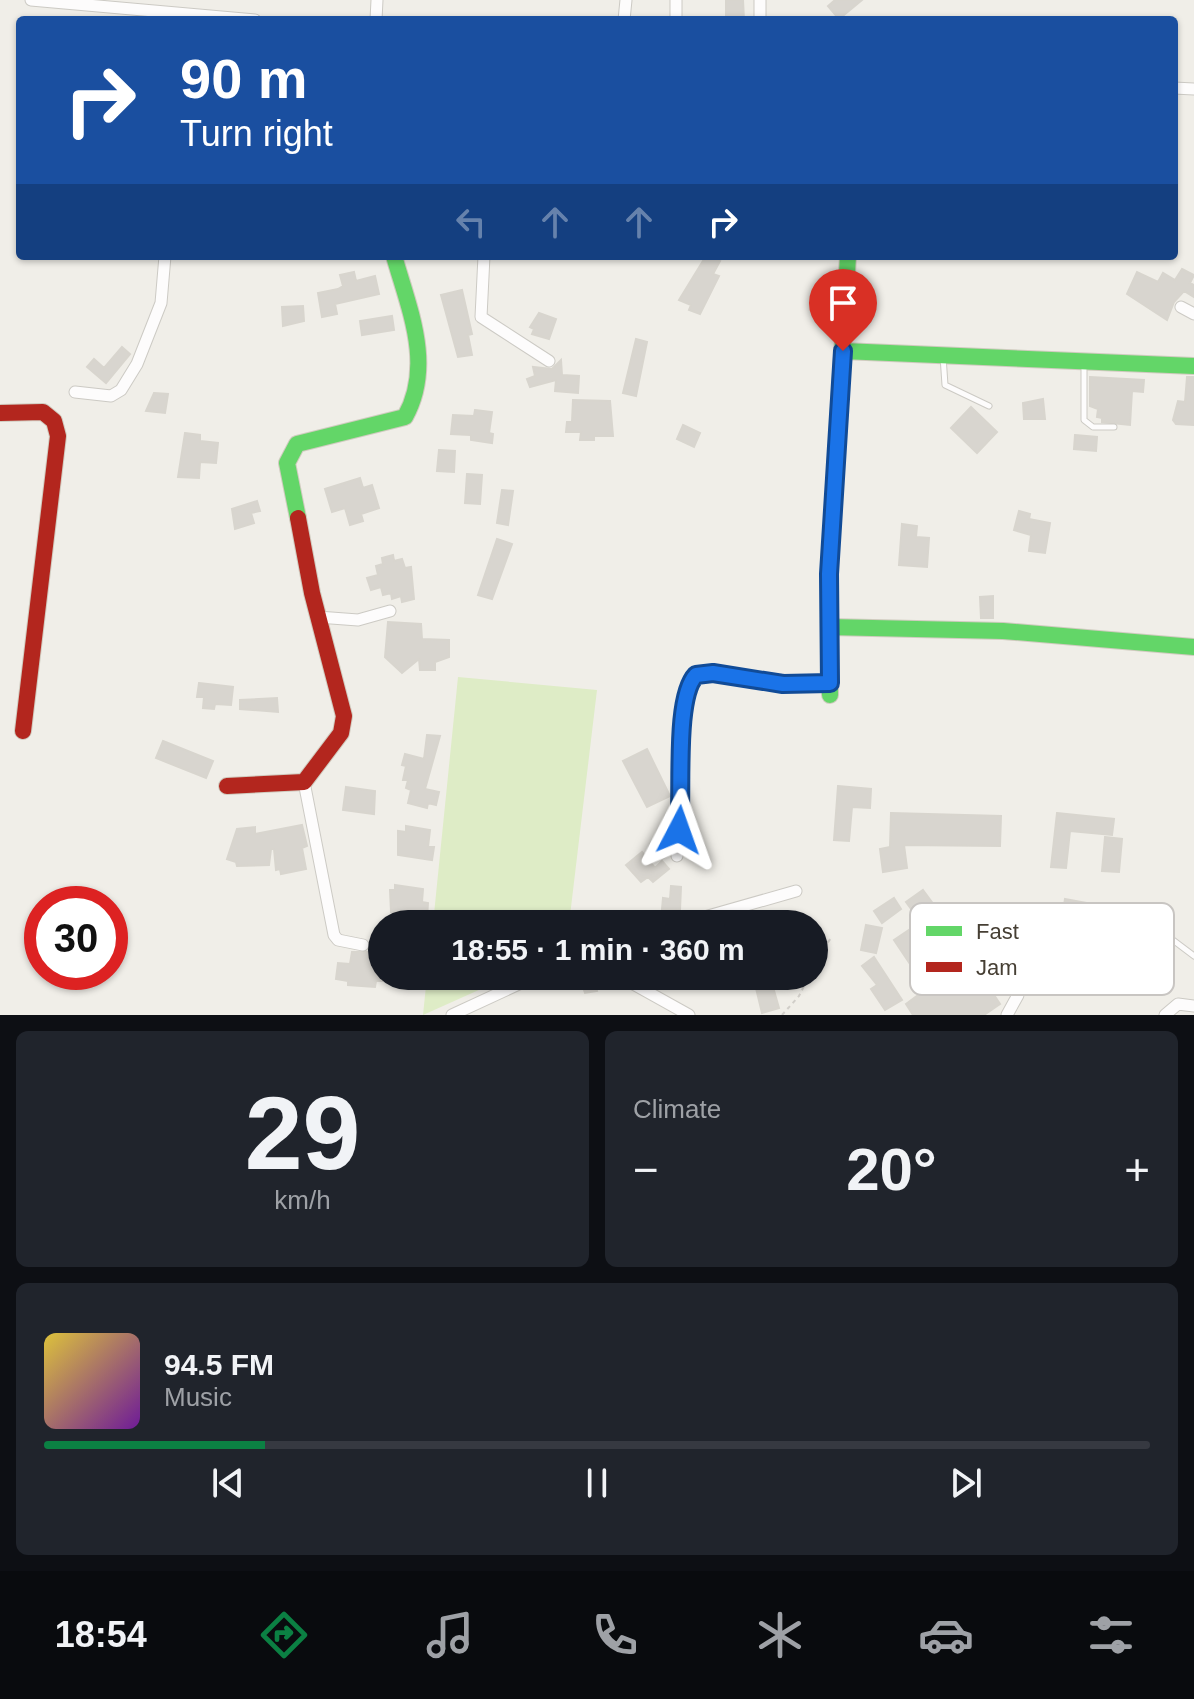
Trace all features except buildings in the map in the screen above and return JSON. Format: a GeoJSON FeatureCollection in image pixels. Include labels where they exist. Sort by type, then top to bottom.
{"type":"FeatureCollection","features":[{"type":"Feature","properties":{"kind":"street"},"geometry":{"type":"LineString","coordinates":[[31,0],[166,16]]}},
{"type":"Feature","properties":{"kind":"street"},"geometry":{"type":"LineString","coordinates":[[75,392],[111,396],[121,390],[137,364],[161,303],[165,260]]}},
{"type":"Feature","properties":{"kind":"street"},"geometry":{"type":"LineString","coordinates":[[363,945],[338,940],[334,935],[304,782],[341,733],[344,723],[318,617],[287,463],[290,452],[297,444],[405,417],[411,409],[420,358],[395,260]]}},
{"type":"Feature","properties":{"kind":"street"},"geometry":{"type":"LineString","coordinates":[[484,260],[481,317],[549,361]]}},
{"type":"Feature","properties":{"kind":"street"},"geometry":{"type":"LineString","coordinates":[[677,856],[682,804],[682,703],[689,682],[696,675],[713,673],[830,689],[829,574],[848,260]]}},
{"type":"Feature","properties":{"kind":"street"},"geometry":{"type":"LineString","coordinates":[[1181,307],[1194,314]]}},
{"type":"Feature","properties":{"kind":"street"},"geometry":{"type":"LineString","coordinates":[[843,351],[1194,366]]}},
{"type":"Feature","properties":{"kind":"street"},"geometry":{"type":"LineString","coordinates":[[0,413],[43,412],[54,421],[58,436],[23,731]]}},
{"type":"Feature","properties":{"kind":"street"},"geometry":{"type":"LineString","coordinates":[[318,617],[358,620],[390,611]]}},
{"type":"Feature","properties":{"kind":"street"},"geometry":{"type":"LineString","coordinates":[[829,627],[1003,631],[1194,647]]}},
{"type":"Feature","properties":{"kind":"street"},"geometry":{"type":"LineString","coordinates":[[227,786],[304,782]]}},
{"type":"Feature","properties":{"kind":"street"},"geometry":{"type":"LineString","coordinates":[[729,910],[796,891]]}},
{"type":"Feature","properties":{"kind":"street"},"geometry":{"type":"LineString","coordinates":[[452,1015],[506,990]]}},
{"type":"Feature","properties":{"kind":"street"},"geometry":{"type":"LineString","coordinates":[[644,990],[689,1015]]}},
{"type":"Feature","properties":{"kind":"street"},"geometry":{"type":"LineString","coordinates":[[1007,1015],[1018,995]]}},
{"type":"Feature","properties":{"kind":"street"},"geometry":{"type":"LineString","coordinates":[[1165,1015],[1178,1004],[1193,1004]]}},
{"type":"Feature","properties":{"kind":"lane"},"geometry":{"type":"LineString","coordinates":[[943,355],[945,385],[989,406]]}},
{"type":"Feature","properties":{"kind":"lane"},"geometry":{"type":"LineString","coordinates":[[1084,361],[1084,420],[1093,427],[1114,427]]}},
{"type":"Feature","properties":{"kind":"lane"},"geometry":{"type":"LineString","coordinates":[[1174,941],[1194,956]]}},
{"type":"Feature","properties":{"kind":"path"},"geometry":{"type":"LineString","coordinates":[[828,942],[831,938]]}},
{"type":"Feature","properties":{"kind":"path"},"geometry":{"type":"LineString","coordinates":[[782,1015],[802,990]]}},
{"type":"Feature","properties":{"kind":"green space"},"geometry":{"type":"Polygon","coordinates":[[[458,677],[597,690],[571,910],[434,910],[458,677]]]}},
{"type":"Feature","properties":{"kind":"green space"},"geometry":{"type":"Polygon","coordinates":[[[426,990],[479,990],[423,1015],[426,990]]]}},
{"type":"Feature","properties":{"kind":"traffic: fast"},"geometry":{"type":"LineString","coordinates":[[298,518],[287,463],[297,444],[405,417],[413,397],[418,377],[416,337],[395,260]]}},
{"type":"Feature","properties":{"kind":"traffic: fast"},"geometry":{"type":"LineString","coordinates":[[830,695],[829,574],[848,260]]}},
{"type":"Feature","properties":{"kind":"traffic: fast"},"geometry":{"type":"LineString","coordinates":[[843,351],[1194,366]]}},
{"type":"Feature","properties":{"kind":"traffic: fast"},"geometry":{"type":"LineString","coordinates":[[829,627],[1003,631],[1194,647]]}},
{"type":"Feature","properties":{"kind":"traffic: jam"},"geometry":{"type":"LineString","coordinates":[[0,413],[43,412],[54,421],[58,436],[23,731]]}},
{"type":"Feature","properties":{"kind":"traffic: jam"},"geometry":{"type":"LineString","coordinates":[[227,786],[304,782],[341,733],[344,716],[312,593],[298,518]]}},
{"type":"Feature","properties":{"kind":"route"},"geometry":{"type":"LineString","coordinates":[[679,830],[682,703],[689,682],[696,675],[713,673],[783,684],[830,683],[829,574],[843,351]]}}]}
